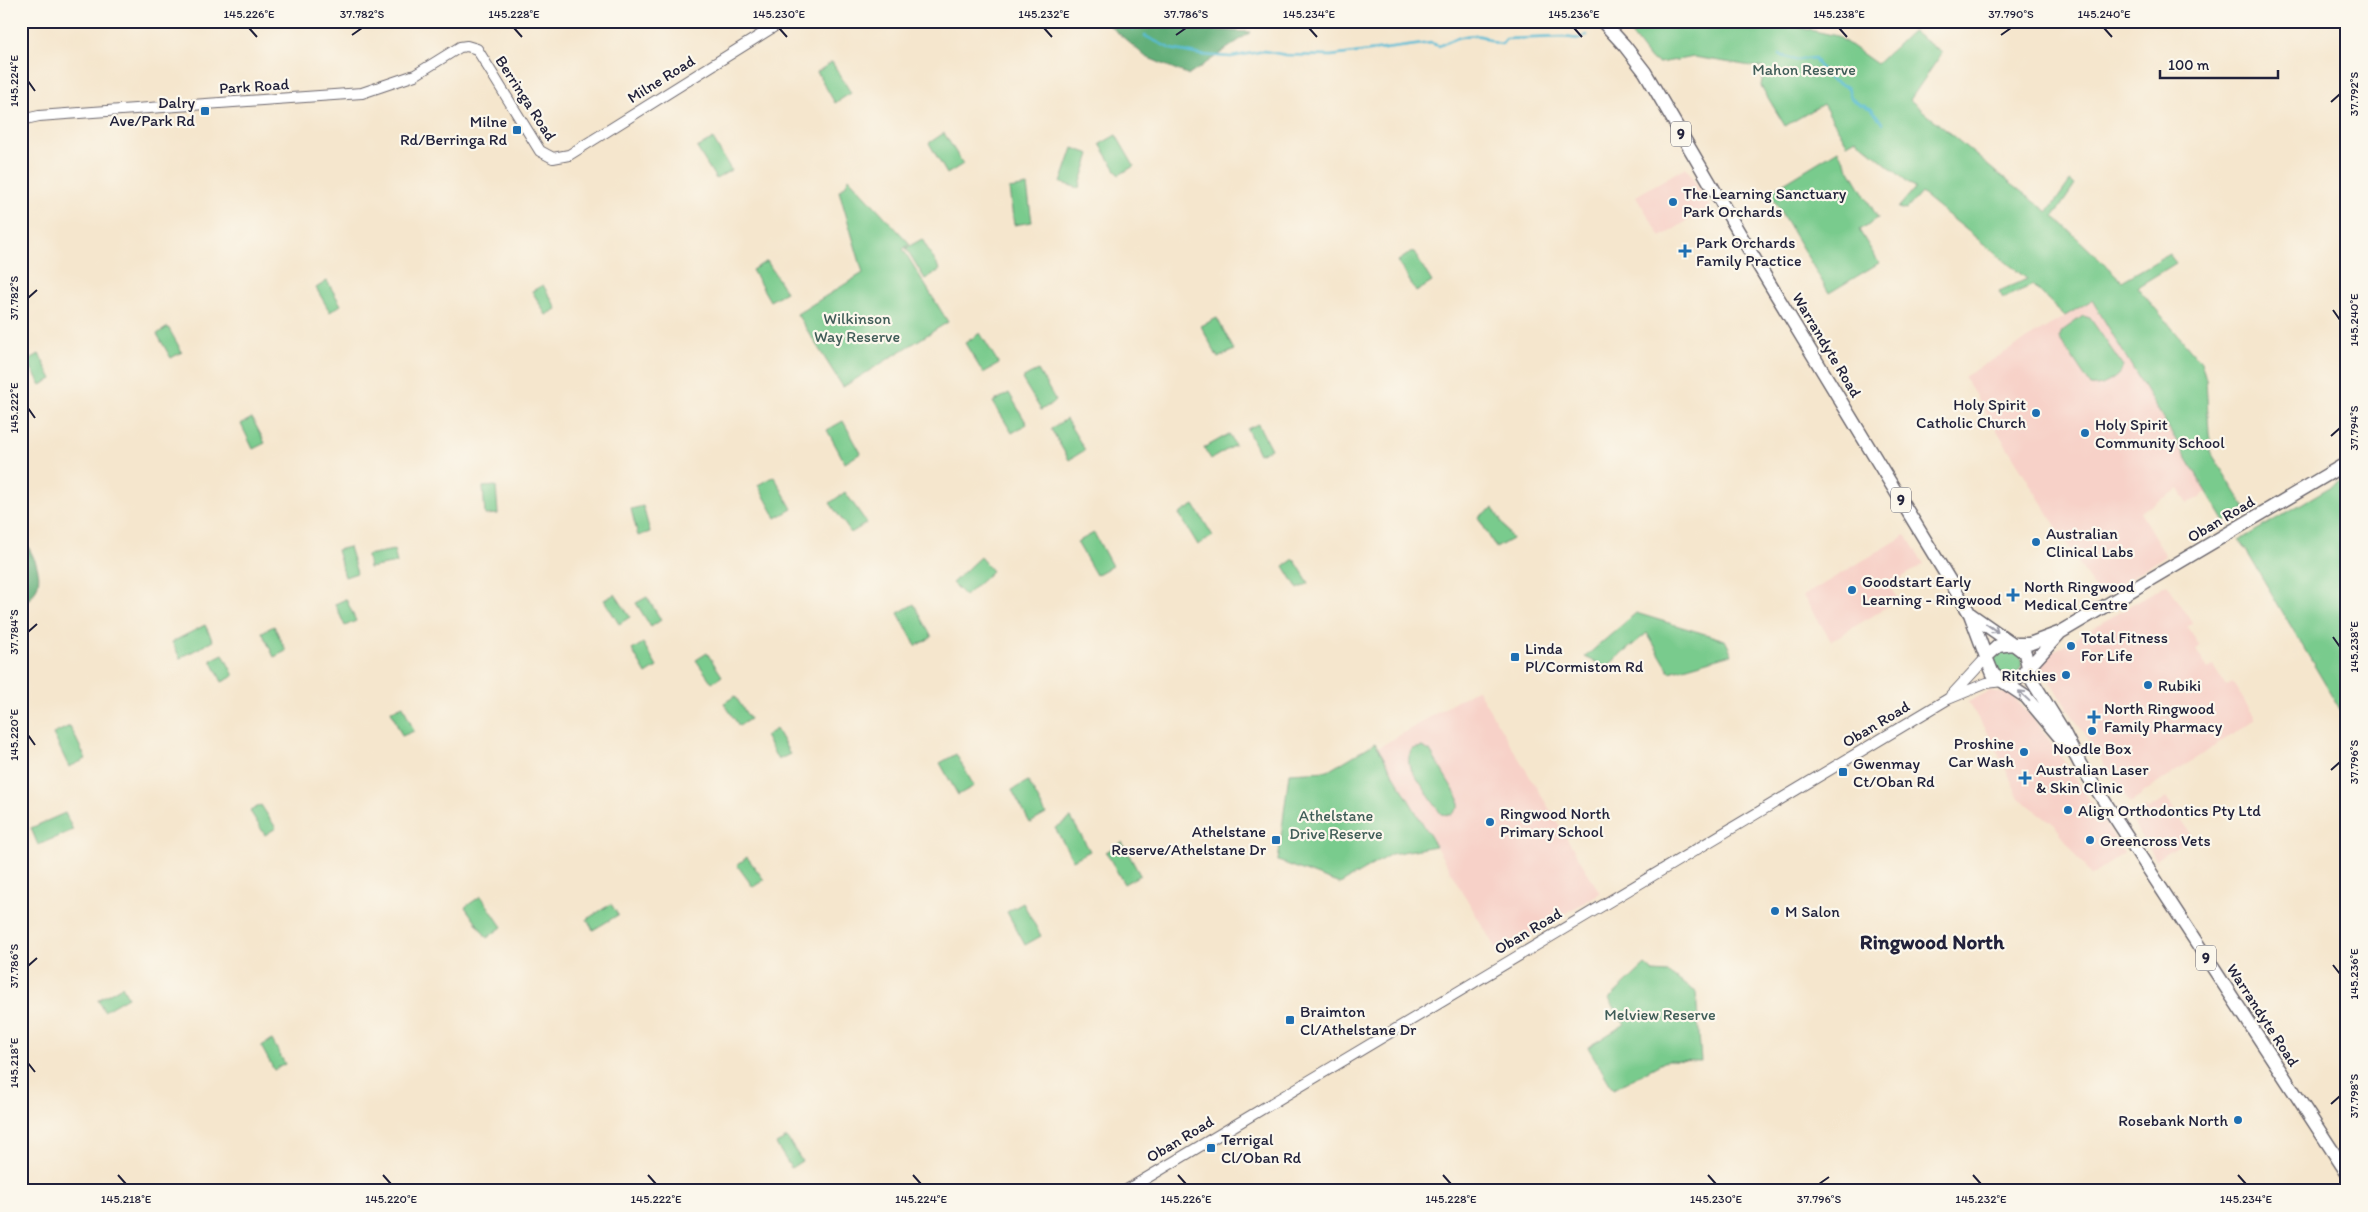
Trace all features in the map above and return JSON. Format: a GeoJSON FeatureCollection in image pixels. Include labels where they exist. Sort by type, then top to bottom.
{"type":"FeatureCollection","features":[{"type":"Feature","properties":{"kind":"main road","name":"Warrandyte Road"},"geometry":{"type":"LineString","coordinates":[[1602,21],[1645,72],[1751,253],[1970,614],[1986,657]]}},
{"type":"Feature","properties":{"kind":"main road","name":"Oban Road"},"geometry":{"type":"LineString","coordinates":[[2013,644],[2029,644],[2060,632],[2347,463]]}},
{"type":"Feature","properties":{"kind":"main road","name":"Warrandyte Road"},"geometry":{"type":"LineString","coordinates":[[1970,614],[2013,644]]}},
{"type":"Feature","properties":{"kind":"main road","name":"Oban Road"},"geometry":{"type":"LineString","coordinates":[[2028,667],[2060,632]]}},
{"type":"Feature","properties":{"kind":"main road"},"geometry":{"type":"LineString","coordinates":[[1986,657],[1998,646],[2013,644]]}},
{"type":"Feature","properties":{"kind":"main road","name":"9"},"geometry":{"type":"LineString","coordinates":[[2013,644],[2025,653],[2028,667]]}},
{"type":"Feature","properties":{"kind":"main road","name":"9"},"geometry":{"type":"LineString","coordinates":[[1986,657],[1993,674],[2002,681]]}},
{"type":"Feature","properties":{"kind":"main road","name":"Warrandyte Road"},"geometry":{"type":"LineString","coordinates":[[2028,667],[2033,682],[2062,729],[2070,749]]}},
{"type":"Feature","properties":{"kind":"main road"},"geometry":{"type":"LineString","coordinates":[[2002,681],[2009,682],[2019,678],[2028,667]]}},
{"type":"Feature","properties":{"kind":"main road","name":"Warrandyte Road"},"geometry":{"type":"LineString","coordinates":[[2002,681],[2026,697],[2070,749],[2347,1173]]}},
{"type":"Feature","properties":{"kind":"street","name":"Milne Road"},"geometry":{"type":"LineString","coordinates":[[554,158],[569,155],[783,21]]}},
{"type":"Feature","properties":{"kind":"street","name":"Park Road"},"geometry":{"type":"LineString","coordinates":[[21,120],[39,116],[362,93],[416,75],[460,47],[467,46],[477,49]]}},
{"type":"Feature","properties":{"kind":"street","name":"Berringa Road"},"geometry":{"type":"LineString","coordinates":[[477,49],[533,143],[540,151],[554,158]]}},
{"type":"Feature","properties":{"kind":"street","name":"Oban Road"},"geometry":{"type":"LineString","coordinates":[[1948,699],[1986,657]]}},
{"type":"Feature","properties":{"kind":"street","name":"Oban Road"},"geometry":{"type":"LineString","coordinates":[[1125,1191],[1948,699],[1986,684],[2002,681]]}},
{"type":"Feature","properties":{"kind":"shaded area","name":"The Learning Sanctuary Park Orchards"},"geometry":{"type":"Polygon","coordinates":[[[1686,167],[1710,207],[1661,237],[1636,196],[1686,167]]]}},
{"type":"Feature","properties":{"kind":"shaded area","name":"Holy Spirit Community School"},"geometry":{"type":"Polygon","coordinates":[[[2092,300],[2207,492],[2188,504],[2179,489],[2140,512],[2166,556],[2099,596],[1964,377],[2092,300]]]}},
{"type":"Feature","properties":{"kind":"shaded area","name":"Goodstart Early Learning - Ringwood"},"geometry":{"type":"Polygon","coordinates":[[[1906,535],[1924,564],[1889,585],[1898,600],[1831,641],[1803,596],[1906,535]]]}},
{"type":"Feature","properties":{"kind":"shaded area"},"geometry":{"type":"Polygon","coordinates":[[[2167,584],[2193,623],[2187,627],[2200,646],[2196,650],[2208,669],[2213,666],[2226,686],[2232,682],[2256,719],[2130,803],[2040,667],[2052,652],[2167,584]]]}},
{"type":"Feature","properties":{"kind":"shaded area","name":"Ringwood North Primary School"},"geometry":{"type":"Polygon","coordinates":[[[1477,689],[1600,893],[1499,954],[1378,748],[1477,689]]]}},
{"type":"Feature","properties":{"kind":"shaded area"},"geometry":{"type":"Polygon","coordinates":[[[1990,691],[2011,694],[2036,722],[2060,755],[2124,853],[2091,876],[2054,824],[2019,798],[1994,744],[1968,702],[1990,691]]]}},
{"type":"Feature","properties":{"kind":"shaded area"},"geometry":{"type":"Polygon","coordinates":[[[2166,798],[2192,836],[2156,860],[2131,821],[2132,816],[2143,808],[2149,809],[2166,798]]]}},
{"type":"Feature","properties":{"kind":"green space"},"geometry":{"type":"Polygon","coordinates":[[[1104,21],[1196,21],[1212,30],[1251,32],[1189,75],[1146,57],[1104,21]]]}},
{"type":"Feature","properties":{"kind":"green space","name":"Mahon Reserve"},"geometry":{"type":"Polygon","coordinates":[[[1621,21],[1769,21],[1837,36],[1877,64],[1912,31],[1942,53],[1910,100],[1997,173],[2048,212],[2070,181],[2075,185],[2054,216],[2122,281],[2169,254],[2176,263],[2137,287],[2201,362],[2206,379],[2210,451],[2246,509],[2225,522],[2092,300],[2065,316],[2033,285],[2003,298],[1999,291],[2027,279],[1921,193],[1906,210],[1898,208],[1915,188],[1856,139],[1847,144],[1823,104],[1785,126],[1761,86],[1764,68],[1694,57],[1659,63],[1649,58],[1621,21]]]}},
{"type":"Feature","properties":{"kind":"green space"},"geometry":{"type":"Polygon","coordinates":[[[832,62],[851,93],[835,103],[817,72],[832,62]]]}},
{"type":"Feature","properties":{"kind":"green space"},"geometry":{"type":"Polygon","coordinates":[[[944,133],[963,164],[947,174],[929,143],[944,133]]]}},
{"type":"Feature","properties":{"kind":"green space"},"geometry":{"type":"Polygon","coordinates":[[[1116,135],[1134,166],[1119,175],[1100,144],[1116,135]]]}},
{"type":"Feature","properties":{"kind":"green space"},"geometry":{"type":"Polygon","coordinates":[[[713,139],[731,170],[716,179],[697,148],[713,139]]]}},
{"type":"Feature","properties":{"kind":"green space"},"geometry":{"type":"Polygon","coordinates":[[[1073,148],[1090,154],[1079,188],[1061,183],[1073,148]]]}},
{"type":"Feature","properties":{"kind":"green space"},"geometry":{"type":"Polygon","coordinates":[[[1838,150],[1878,218],[1859,230],[1879,263],[1829,293],[1769,192],[1838,150]]]}},
{"type":"Feature","properties":{"kind":"green space","name":"Wilkinson Way Reserve"},"geometry":{"type":"Polygon","coordinates":[[[849,178],[910,244],[903,249],[948,322],[843,387],[797,314],[863,273],[839,191],[845,186],[849,178]]]}},
{"type":"Feature","properties":{"kind":"green space"},"geometry":{"type":"Polygon","coordinates":[[[1027,186],[1032,222],[1014,225],[1009,189],[1027,186]]]}},
{"type":"Feature","properties":{"kind":"green space"},"geometry":{"type":"Polygon","coordinates":[[[922,239],[940,270],[925,279],[906,248],[922,239]]]}},
{"type":"Feature","properties":{"kind":"green space"},"geometry":{"type":"Polygon","coordinates":[[[1413,251],[1432,282],[1416,292],[1398,261],[1413,251]]]}},
{"type":"Feature","properties":{"kind":"green space"},"geometry":{"type":"Polygon","coordinates":[[[767,261],[786,292],[770,301],[752,270],[767,261]]]}},
{"type":"Feature","properties":{"kind":"green space"},"geometry":{"type":"Polygon","coordinates":[[[327,281],[341,305],[330,312],[316,288],[327,281]]]}},
{"type":"Feature","properties":{"kind":"green space"},"geometry":{"type":"Polygon","coordinates":[[[543,285],[557,309],[546,315],[532,291],[543,285]]]}},
{"type":"Feature","properties":{"kind":"green space"},"geometry":{"type":"Polygon","coordinates":[[[2083,316],[2090,318],[2123,366],[2115,378],[2100,385],[2091,386],[2059,338],[2062,331],[2083,316]]]}},
{"type":"Feature","properties":{"kind":"green space"},"geometry":{"type":"Polygon","coordinates":[[[1217,318],[1234,350],[1218,358],[1201,326],[1217,318]]]}},
{"type":"Feature","properties":{"kind":"green space"},"geometry":{"type":"Polygon","coordinates":[[[168,327],[182,352],[171,358],[157,334],[168,327]]]}},
{"type":"Feature","properties":{"kind":"green space"},"geometry":{"type":"Polygon","coordinates":[[[980,333],[999,364],[983,373],[965,343],[980,333]]]}},
{"type":"Feature","properties":{"kind":"green space"},"geometry":{"type":"Polygon","coordinates":[[[39,354],[52,379],[41,385],[27,361],[39,354]]]}},
{"type":"Feature","properties":{"kind":"green space"},"geometry":{"type":"Polygon","coordinates":[[[1038,370],[1056,401],[1041,410],[1022,379],[1038,370]]]}},
{"type":"Feature","properties":{"kind":"green space"},"geometry":{"type":"Polygon","coordinates":[[[1009,393],[1027,424],[1012,433],[993,402],[1009,393]]]}},
{"type":"Feature","properties":{"kind":"green space"},"geometry":{"type":"Polygon","coordinates":[[[252,418],[265,443],[253,449],[241,424],[252,418]]]}},
{"type":"Feature","properties":{"kind":"green space"},"geometry":{"type":"Polygon","coordinates":[[[1066,419],[1085,450],[1069,460],[1051,429],[1066,419]]]}},
{"type":"Feature","properties":{"kind":"green space"},"geometry":{"type":"Polygon","coordinates":[[[843,421],[861,453],[845,463],[827,430],[843,421]]]}},
{"type":"Feature","properties":{"kind":"green space"},"geometry":{"type":"Polygon","coordinates":[[[1258,424],[1271,449],[1259,454],[1247,429],[1258,424]]]}},
{"type":"Feature","properties":{"kind":"green space"},"geometry":{"type":"Polygon","coordinates":[[[1229,434],[1235,445],[1211,459],[1204,448],[1229,434]]]}},
{"type":"Feature","properties":{"kind":"green space"},"geometry":{"type":"Polygon","coordinates":[[[774,476],[792,509],[776,518],[758,485],[774,476]]]}},
{"type":"Feature","properties":{"kind":"green space"},"geometry":{"type":"Polygon","coordinates":[[[2347,477],[2347,721],[2240,540],[2347,477]]]}},
{"type":"Feature","properties":{"kind":"green space"},"geometry":{"type":"Polygon","coordinates":[[[496,486],[498,514],[485,515],[483,487],[496,486]]]}},
{"type":"Feature","properties":{"kind":"green space"},"geometry":{"type":"Polygon","coordinates":[[[845,492],[867,523],[851,533],[830,503],[845,492]]]}},
{"type":"Feature","properties":{"kind":"green space"},"geometry":{"type":"Polygon","coordinates":[[[1194,505],[1213,536],[1198,545],[1179,514],[1194,505]]]}},
{"type":"Feature","properties":{"kind":"green space"},"geometry":{"type":"Polygon","coordinates":[[[643,506],[650,532],[638,536],[631,509],[643,506]]]}},
{"type":"Feature","properties":{"kind":"green space"},"geometry":{"type":"Polygon","coordinates":[[[1493,508],[1512,539],[1496,548],[1478,517],[1493,508]]]}},
{"type":"Feature","properties":{"kind":"green space"},"geometry":{"type":"Polygon","coordinates":[[[1094,533],[1112,566],[1096,575],[1077,542],[1094,533]]]}},
{"type":"Feature","properties":{"kind":"green space"},"geometry":{"type":"Polygon","coordinates":[[[21,535],[36,563],[39,580],[31,598],[21,606],[21,535]]]}},
{"type":"Feature","properties":{"kind":"green space"},"geometry":{"type":"Polygon","coordinates":[[[349,547],[357,573],[345,577],[337,550],[349,547]]]}},
{"type":"Feature","properties":{"kind":"green space"},"geometry":{"type":"Polygon","coordinates":[[[394,550],[397,563],[369,568],[367,555],[394,550]]]}},
{"type":"Feature","properties":{"kind":"green space"},"geometry":{"type":"Polygon","coordinates":[[[980,557],[992,571],[965,596],[952,583],[980,557]]]}},
{"type":"Feature","properties":{"kind":"green space"},"geometry":{"type":"Polygon","coordinates":[[[1294,559],[1309,583],[1298,589],[1284,566],[1294,559]]]}},
{"type":"Feature","properties":{"kind":"green space"},"geometry":{"type":"Polygon","coordinates":[[[615,594],[630,617],[619,624],[604,600],[615,594]]]}},
{"type":"Feature","properties":{"kind":"green space"},"geometry":{"type":"Polygon","coordinates":[[[647,597],[661,620],[651,627],[636,603],[647,597]]]}},
{"type":"Feature","properties":{"kind":"green space"},"geometry":{"type":"Polygon","coordinates":[[[346,599],[356,621],[345,626],[335,604],[346,599]]]}},
{"type":"Feature","properties":{"kind":"green space"},"geometry":{"type":"Polygon","coordinates":[[[914,604],[932,637],[916,646],[898,613],[914,604]]]}},
{"type":"Feature","properties":{"kind":"green space"},"geometry":{"type":"Polygon","coordinates":[[[1636,613],[1725,640],[1732,654],[1670,672],[1647,633],[1606,667],[1585,657],[1636,613]]]}},
{"type":"Feature","properties":{"kind":"green space"},"geometry":{"type":"Polygon","coordinates":[[[205,625],[213,641],[180,658],[172,642],[205,625]]]}},
{"type":"Feature","properties":{"kind":"green space"},"geometry":{"type":"Polygon","coordinates":[[[274,626],[286,651],[274,657],[262,632],[274,626]]]}},
{"type":"Feature","properties":{"kind":"green space"},"geometry":{"type":"Polygon","coordinates":[[[643,643],[657,667],[646,674],[632,650],[643,643]]]}},
{"type":"Feature","properties":{"kind":"green space"},"geometry":{"type":"Polygon","coordinates":[[[2008,648],[2018,652],[2022,662],[2018,672],[2008,676],[1998,672],[1994,662],[1998,652],[2008,648]]]}},
{"type":"Feature","properties":{"kind":"green space"},"geometry":{"type":"Polygon","coordinates":[[[707,653],[722,676],[712,683],[696,660],[707,653]]]}},
{"type":"Feature","properties":{"kind":"green space"},"geometry":{"type":"Polygon","coordinates":[[[223,654],[234,676],[222,682],[211,660],[223,654]]]}},
{"type":"Feature","properties":{"kind":"green space"},"geometry":{"type":"Polygon","coordinates":[[[735,696],[750,719],[739,726],[724,703],[735,696]]]}},
{"type":"Feature","properties":{"kind":"green space"},"geometry":{"type":"Polygon","coordinates":[[[403,706],[414,731],[402,736],[391,711],[403,706]]]}},
{"type":"Feature","properties":{"kind":"green space"},"geometry":{"type":"Polygon","coordinates":[[[70,726],[86,759],[69,767],[53,734],[70,726]]]}},
{"type":"Feature","properties":{"kind":"green space"},"geometry":{"type":"Polygon","coordinates":[[[776,729],[790,754],[778,760],[765,736],[776,729]]]}},
{"type":"Feature","properties":{"kind":"green space","name":"Athelstane Drive Reserve"},"geometry":{"type":"Polygon","coordinates":[[[1375,743],[1436,846],[1391,854],[1340,884],[1278,861],[1289,773],[1328,771],[1375,743]]]}},
{"type":"Feature","properties":{"kind":"green space"},"geometry":{"type":"Polygon","coordinates":[[[1422,747],[1430,751],[1459,799],[1459,807],[1451,815],[1441,814],[1410,768],[1409,758],[1412,749],[1422,747]]]}},
{"type":"Feature","properties":{"kind":"green space"},"geometry":{"type":"Polygon","coordinates":[[[956,754],[974,786],[958,795],[940,763],[956,754]]]}},
{"type":"Feature","properties":{"kind":"green space"},"geometry":{"type":"Polygon","coordinates":[[[1028,781],[1046,814],[1030,823],[1012,790],[1028,781]]]}},
{"type":"Feature","properties":{"kind":"green space"},"geometry":{"type":"Polygon","coordinates":[[[261,805],[276,828],[265,835],[250,811],[261,805]]]}},
{"type":"Feature","properties":{"kind":"green space"},"geometry":{"type":"Polygon","coordinates":[[[65,813],[73,830],[38,845],[31,828],[65,813]]]}},
{"type":"Feature","properties":{"kind":"green space"},"geometry":{"type":"Polygon","coordinates":[[[1071,818],[1090,851],[1073,860],[1055,828],[1071,818]]]}},
{"type":"Feature","properties":{"kind":"green space"},"geometry":{"type":"Polygon","coordinates":[[[1122,842],[1140,875],[1124,884],[1106,852],[1122,842]]]}},
{"type":"Feature","properties":{"kind":"green space"},"geometry":{"type":"Polygon","coordinates":[[[747,857],[764,880],[753,887],[737,865],[747,857]]]}},
{"type":"Feature","properties":{"kind":"green space"},"geometry":{"type":"Polygon","coordinates":[[[481,896],[502,927],[487,938],[465,907],[481,896]]]}},
{"type":"Feature","properties":{"kind":"green space"},"geometry":{"type":"Polygon","coordinates":[[[1023,903],[1041,936],[1025,945],[1007,912],[1023,903]]]}},
{"type":"Feature","properties":{"kind":"green space"},"geometry":{"type":"Polygon","coordinates":[[[611,904],[618,915],[593,930],[587,919],[611,904]]]}},
{"type":"Feature","properties":{"kind":"green space","name":"Melview Reserve"},"geometry":{"type":"Polygon","coordinates":[[[1645,965],[1653,972],[1668,973],[1696,992],[1701,1061],[1668,1060],[1613,1089],[1588,1047],[1625,1024],[1609,999],[1645,965]]]}},
{"type":"Feature","properties":{"kind":"green space"},"geometry":{"type":"Polygon","coordinates":[[[122,986],[128,997],[104,1011],[98,1000],[122,986]]]}},
{"type":"Feature","properties":{"kind":"green space"},"geometry":{"type":"Polygon","coordinates":[[[272,1040],[285,1064],[274,1070],[261,1046],[272,1040]]]}},
{"type":"Feature","properties":{"kind":"green space"},"geometry":{"type":"Polygon","coordinates":[[[787,1138],[802,1161],[791,1168],[776,1144],[787,1138]]]}},
{"type":"Feature","properties":{"kind":"waterway"},"geometry":{"type":"LineString","coordinates":[[1122,21],[1133,29]]}},
{"type":"Feature","properties":{"kind":"waterway"},"geometry":{"type":"LineString","coordinates":[[1145,36],[1171,49],[1201,55],[1231,57],[1264,51],[1286,55],[1331,56],[1431,43],[1439,46],[1455,39],[1472,35],[1484,37],[1495,43],[1502,44],[1506,39],[1563,37],[1580,39],[1587,35]]}},
{"type":"Feature","properties":{"kind":"waterway"},"geometry":{"type":"LineString","coordinates":[[1779,55],[1796,60],[1815,58],[1828,77],[1848,87],[1851,98],[1859,104],[1872,109],[1882,123]]}},
{"type":"Feature","properties":{"kind":"place","name":"Dalry Ave/Park Rd"},"geometry":{"type":"Point","coordinates":[205,111]}},
{"type":"Feature","properties":{"kind":"place","name":"Milne Rd/Berringa Rd"},"geometry":{"type":"Point","coordinates":[517,130]}},
{"type":"Feature","properties":{"kind":"place","name":"The Learning Sanctuary Park Orchards"},"geometry":{"type":"Point","coordinates":[1673,202]}},
{"type":"Feature","properties":{"kind":"place","name":"Park Orchards Family Practice"},"geometry":{"type":"Point","coordinates":[1685,251]}},
{"type":"Feature","properties":{"kind":"place","name":"Holy Spirit Catholic Church"},"geometry":{"type":"Point","coordinates":[2036,413]}},
{"type":"Feature","properties":{"kind":"place","name":"Holy Spirit Community School"},"geometry":{"type":"Point","coordinates":[2085,433]}},
{"type":"Feature","properties":{"kind":"place","name":"Australian Clinical Labs"},"geometry":{"type":"Point","coordinates":[2036,542]}},
{"type":"Feature","properties":{"kind":"place","name":"Goodstart Early Learning - Ringwood"},"geometry":{"type":"Point","coordinates":[1852,590]}},
{"type":"Feature","properties":{"kind":"place","name":"North Ringwood Medical Centre"},"geometry":{"type":"Point","coordinates":[2013,595]}},
{"type":"Feature","properties":{"kind":"place","name":"Total Fitness For Life"},"geometry":{"type":"Point","coordinates":[2071,646]}},
{"type":"Feature","properties":{"kind":"place","name":"Linda Pl/Cormistom Rd"},"geometry":{"type":"Point","coordinates":[1515,657]}},
{"type":"Feature","properties":{"kind":"place","name":"Ritchies"},"geometry":{"type":"Point","coordinates":[2066,675]}},
{"type":"Feature","properties":{"kind":"place","name":"Rubiki"},"geometry":{"type":"Point","coordinates":[2148,685]}},
{"type":"Feature","properties":{"kind":"place","name":"North Ringwood Family Pharmacy"},"geometry":{"type":"Point","coordinates":[2094,717]}},
{"type":"Feature","properties":{"kind":"place","name":"Noodle Box"},"geometry":{"type":"Point","coordinates":[2092,731]}},
{"type":"Feature","properties":{"kind":"place","name":"Proshine Car Wash"},"geometry":{"type":"Point","coordinates":[2024,752]}},
{"type":"Feature","properties":{"kind":"place","name":"Gwenmay Ct/Oban Rd"},"geometry":{"type":"Point","coordinates":[1843,772]}},
{"type":"Feature","properties":{"kind":"place","name":"Australian Laser & Skin Clinic"},"geometry":{"type":"Point","coordinates":[2025,778]}},
{"type":"Feature","properties":{"kind":"place","name":"Align Orthodontics Pty Ltd"},"geometry":{"type":"Point","coordinates":[2068,810]}},
{"type":"Feature","properties":{"kind":"place","name":"Ringwood North Primary School"},"geometry":{"type":"Point","coordinates":[1490,822]}},
{"type":"Feature","properties":{"kind":"place","name":"Athelstane Reserve/Athelstane Dr"},"geometry":{"type":"Point","coordinates":[1276,840]}},
{"type":"Feature","properties":{"kind":"place","name":"Greencross Vets"},"geometry":{"type":"Point","coordinates":[2090,840]}},
{"type":"Feature","properties":{"kind":"place","name":"M Salon"},"geometry":{"type":"Point","coordinates":[1775,911]}},
{"type":"Feature","properties":{"kind":"place","name":"Braimton Cl/Athelstane Dr"},"geometry":{"type":"Point","coordinates":[1290,1020]}},
{"type":"Feature","properties":{"kind":"place","name":"Rosebank North"},"geometry":{"type":"Point","coordinates":[2238,1120]}},
{"type":"Feature","properties":{"kind":"place","name":"Terrigal Cl/Oban Rd"},"geometry":{"type":"Point","coordinates":[1211,1148]}},
{"type":"Feature","properties":{"kind":"district","name":"Ringwood North"},"geometry":{"type":"Point","coordinates":[1932,941]}}]}
